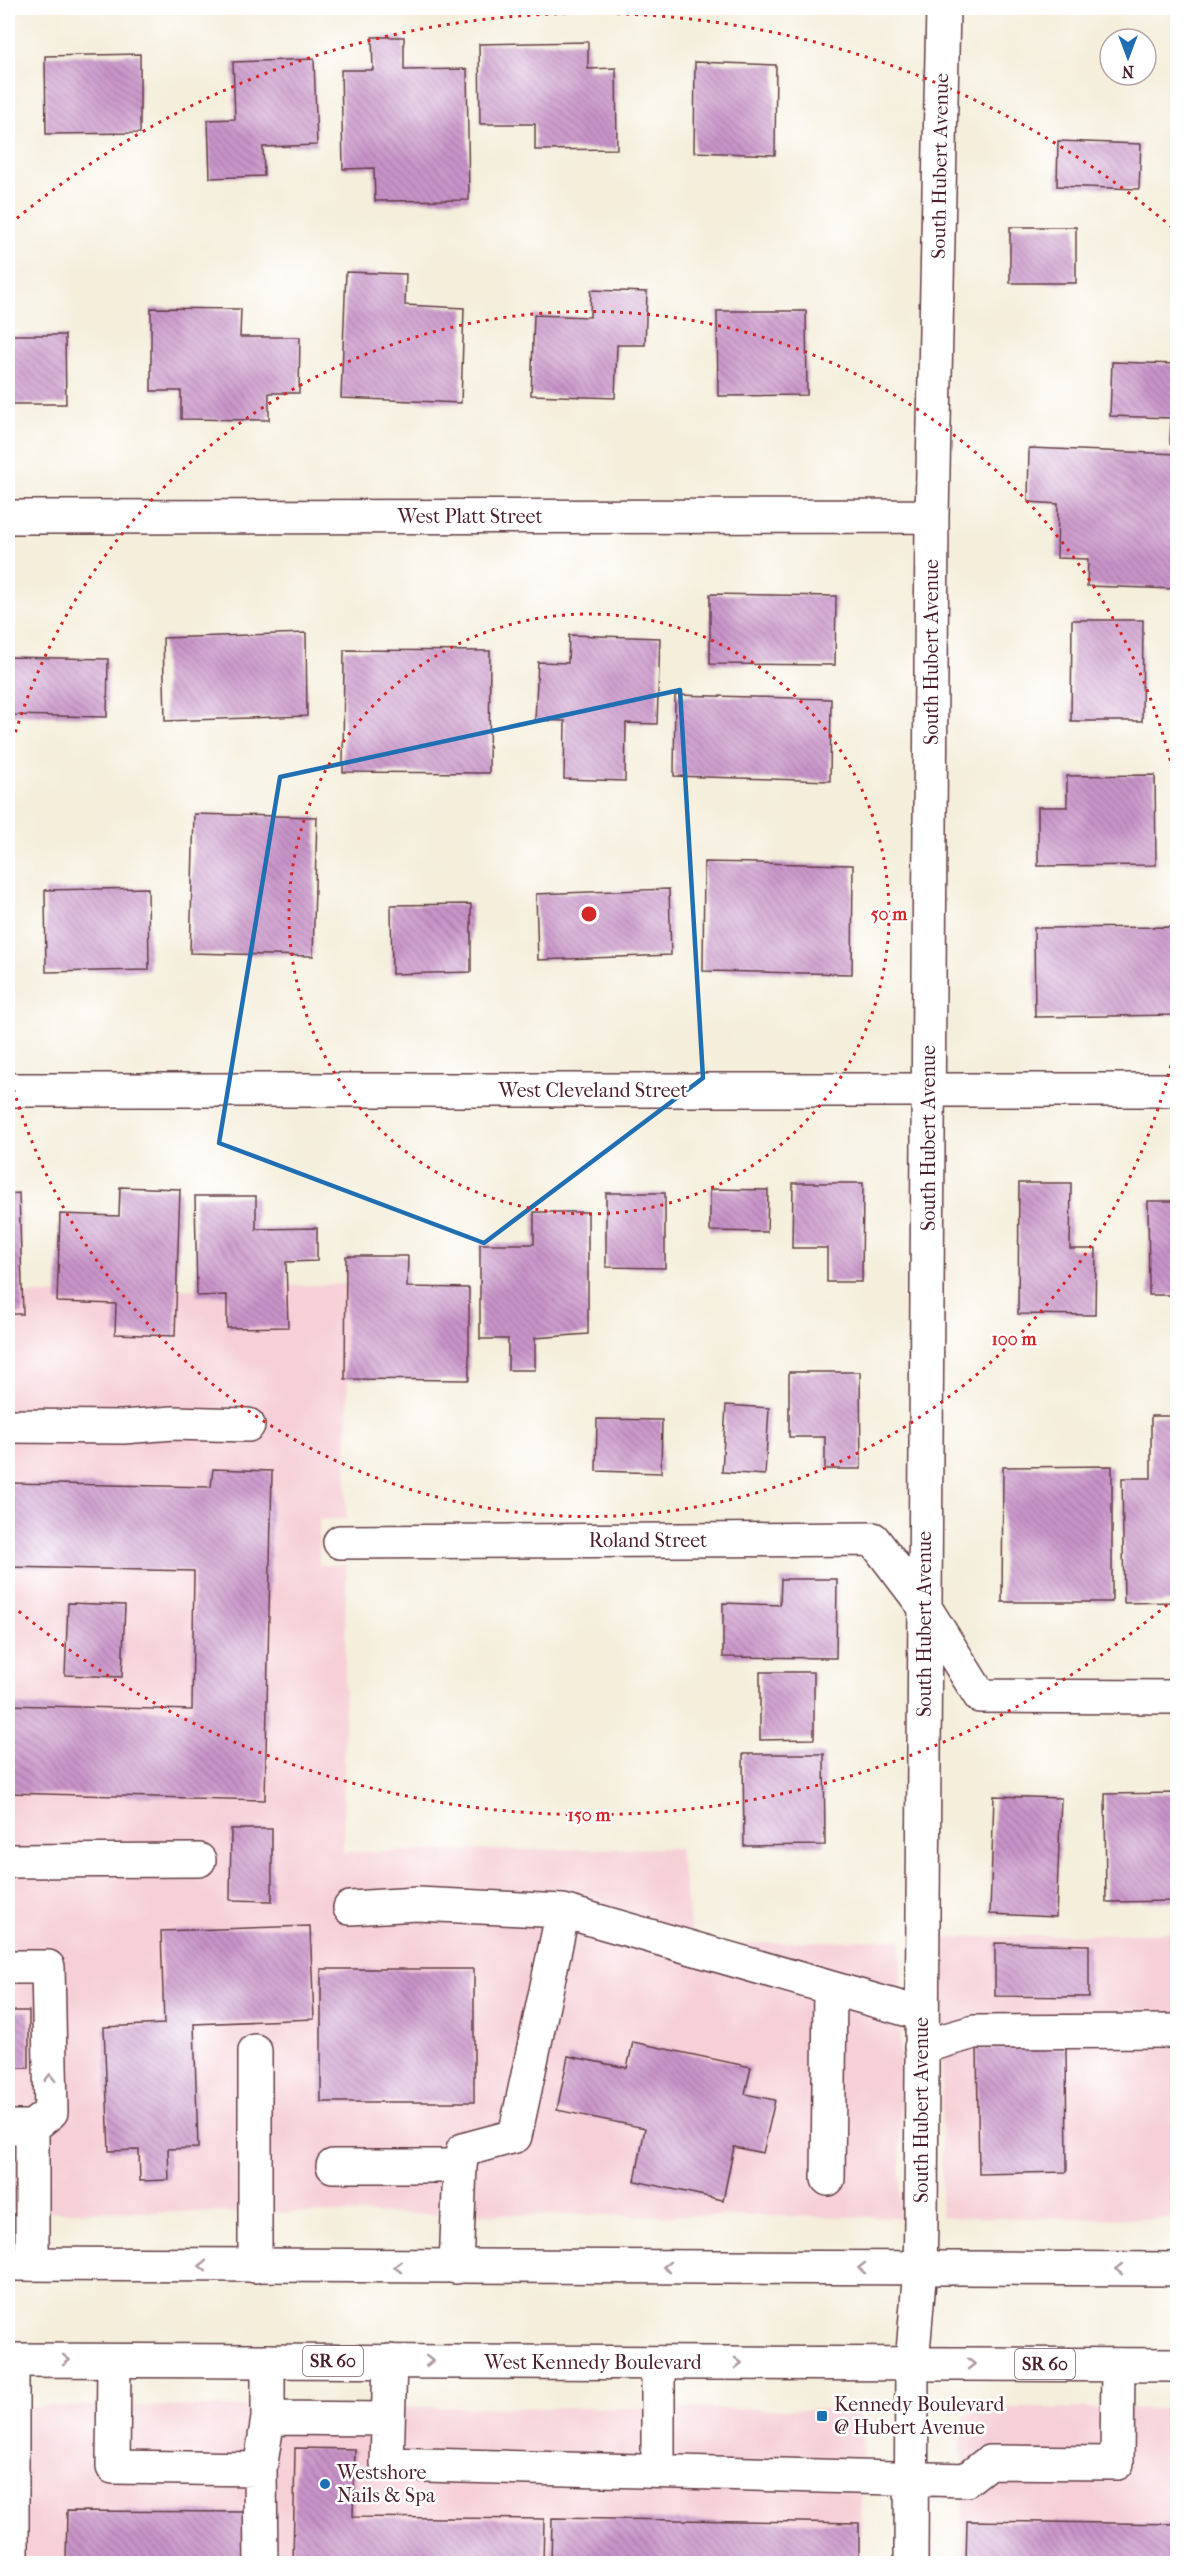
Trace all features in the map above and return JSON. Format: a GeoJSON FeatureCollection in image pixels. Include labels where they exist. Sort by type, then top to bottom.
{"type":"FeatureCollection","features":[{"type":"Feature","properties":{"kind":"street","name":"South Hubert Avenue"},"geometry":{"type":"LineString","coordinates":[[911,2564],[912,2364],[920,2268],[932,516],[943,8]]}},
{"type":"Feature","properties":{"kind":"street","name":"West Platt Street"},"geometry":{"type":"LineString","coordinates":[[8,517],[932,516]]}},
{"type":"Feature","properties":{"kind":"street","name":"West Cleveland Street"},"geometry":{"type":"LineString","coordinates":[[8,1090],[1178,1090]]}},
{"type":"Feature","properties":{"kind":"street"},"geometry":{"type":"LineString","coordinates":[[8,1426],[123,1427],[173,1423],[248,1425]]}},
{"type":"Feature","properties":{"kind":"street","name":"Roland Street"},"geometry":{"type":"LineString","coordinates":[[340,1542],[873,1539],[924,1606]]}},
{"type":"Feature","properties":{"kind":"street"},"geometry":{"type":"LineString","coordinates":[[924,1606],[980,1696],[1178,1697]]}},
{"type":"Feature","properties":{"kind":"street"},"geometry":{"type":"LineString","coordinates":[[8,1861],[199,1860]]}},
{"type":"Feature","properties":{"kind":"street"},"geometry":{"type":"LineString","coordinates":[[350,1908],[417,1904],[563,1911],[922,2014]]}},
{"type":"Feature","properties":{"kind":"street"},"geometry":{"type":"LineString","coordinates":[[456,2267],[460,2166],[463,2150],[515,2136],[563,1911]]}},
{"type":"Feature","properties":{"kind":"street"},"geometry":{"type":"LineString","coordinates":[[8,1967],[48,1967],[51,2112],[20,2127],[20,2264],[1178,2269]]}},
{"type":"Feature","properties":{"kind":"street"},"geometry":{"type":"LineString","coordinates":[[828,2179],[830,1989]]}},
{"type":"Feature","properties":{"kind":"street"},"geometry":{"type":"LineString","coordinates":[[921,2047],[974,2032],[1178,2031]]}},
{"type":"Feature","properties":{"kind":"street"},"geometry":{"type":"LineString","coordinates":[[255,2051],[255,2266]]}},
{"type":"Feature","properties":{"kind":"street"},"geometry":{"type":"LineString","coordinates":[[333,2166],[460,2166]]}},
{"type":"Feature","properties":{"kind":"street"},"geometry":{"type":"LineString","coordinates":[[10,2360],[12,2564]]}},
{"type":"Feature","properties":{"kind":"street","name":"West Kennedy Boulevard"},"geometry":{"type":"LineString","coordinates":[[10,2360],[1178,2365]]}},
{"type":"Feature","properties":{"kind":"street"},"geometry":{"type":"LineString","coordinates":[[114,2361],[113,2467],[260,2469]]}},
{"type":"Feature","properties":{"kind":"street"},"geometry":{"type":"LineString","coordinates":[[261,2564],[260,2469],[268,2418],[268,2361]]}},
{"type":"Feature","properties":{"kind":"street"},"geometry":{"type":"LineString","coordinates":[[390,2361],[387,2464],[966,2480],[989,2462],[1117,2463],[1118,2365]]}},
{"type":"Feature","properties":{"kind":"street"},"geometry":{"type":"LineString","coordinates":[[658,2363],[658,2470]]}},
{"type":"Feature","properties":{"kind":"street"},"geometry":{"type":"LineString","coordinates":[[268,2418],[388,2419]]}},
{"type":"Feature","properties":{"kind":"highlighted area"},"geometry":{"type":"Polygon","coordinates":[[[680,690],[703,1078],[484,1243],[219,1143],[280,777],[680,690]]]}},
{"type":"Feature","properties":{"kind":"shaded area"},"geometry":{"type":"Polygon","coordinates":[[[349,1284],[346,1519],[319,1519],[319,1565],[346,1565],[343,1852],[679,1848],[693,1945],[901,1939],[900,2217],[8,2211],[8,1295],[349,1284]]]}},
{"type":"Feature","properties":{"kind":"shaded area"},"geometry":{"type":"Polygon","coordinates":[[[1177,1932],[1177,2219],[941,2217],[943,1938],[1177,1932]]]}},
{"type":"Feature","properties":{"kind":"shaded area"},"geometry":{"type":"Polygon","coordinates":[[[8,2406],[849,2409],[856,2412],[863,2422],[860,2563],[8,2563],[8,2406]]]}},
{"type":"Feature","properties":{"kind":"shaded area"},"geometry":{"type":"Polygon","coordinates":[[[982,2408],[1177,2409],[1177,2563],[963,2564],[961,2434],[964,2418],[982,2408]]]}},
{"type":"Feature","properties":{"kind":"building"},"geometry":{"type":"Polygon","coordinates":[[[372,37],[404,37],[404,70],[467,69],[469,200],[375,201],[374,168],[343,169],[341,70],[373,70],[372,37]]]}},
{"type":"Feature","properties":{"kind":"building"},"geometry":{"type":"Polygon","coordinates":[[[588,42],[588,69],[616,68],[617,149],[535,150],[535,124],[480,124],[479,44],[588,42]]]}},
{"type":"Feature","properties":{"kind":"building"},"geometry":{"type":"Polygon","coordinates":[[[140,54],[140,133],[46,134],[45,56],[140,54]]]}},
{"type":"Feature","properties":{"kind":"building"},"geometry":{"type":"Polygon","coordinates":[[[314,59],[317,145],[263,147],[264,176],[210,178],[208,120],[235,119],[233,62],[314,59]]]}},
{"type":"Feature","properties":{"kind":"building"},"geometry":{"type":"Polygon","coordinates":[[[695,62],[776,65],[775,155],[694,152],[695,62]]]}},
{"type":"Feature","properties":{"kind":"building"},"geometry":{"type":"Polygon","coordinates":[[[1058,141],[1141,144],[1139,189],[1057,186],[1058,141]]]}},
{"type":"Feature","properties":{"kind":"building"},"geometry":{"type":"Polygon","coordinates":[[[1010,227],[1076,227],[1076,283],[1010,283],[1010,227]]]}},
{"type":"Feature","properties":{"kind":"building"},"geometry":{"type":"Polygon","coordinates":[[[346,272],[406,274],[405,305],[464,308],[461,403],[341,398],[346,272]]]}},
{"type":"Feature","properties":{"kind":"building"},"geometry":{"type":"Polygon","coordinates":[[[591,290],[647,292],[645,345],[617,345],[615,398],[531,395],[534,315],[590,317],[591,290]]]}},
{"type":"Feature","properties":{"kind":"building"},"geometry":{"type":"Polygon","coordinates":[[[151,308],[241,309],[240,337],[300,337],[299,393],[269,393],[269,420],[181,419],[181,391],[151,391],[151,308]]]}},
{"type":"Feature","properties":{"kind":"building"},"geometry":{"type":"Polygon","coordinates":[[[717,311],[806,311],[807,395],[718,396],[717,311]]]}},
{"type":"Feature","properties":{"kind":"building"},"geometry":{"type":"Polygon","coordinates":[[[8,335],[65,335],[66,404],[8,404],[8,335]]]}},
{"type":"Feature","properties":{"kind":"building"},"geometry":{"type":"Polygon","coordinates":[[[1112,362],[1178,364],[1178,445],[1170,444],[1171,418],[1110,416],[1112,362]]]}},
{"type":"Feature","properties":{"kind":"building"},"geometry":{"type":"Polygon","coordinates":[[[1029,448],[1178,454],[1178,589],[1087,586],[1088,559],[1057,558],[1058,504],[1028,502],[1029,448]]]}},
{"type":"Feature","properties":{"kind":"building"},"geometry":{"type":"Polygon","coordinates":[[[710,594],[836,596],[835,665],[710,664],[710,594]]]}},
{"type":"Feature","properties":{"kind":"building"},"geometry":{"type":"Polygon","coordinates":[[[1072,620],[1143,620],[1142,721],[1071,721],[1072,620]]]}},
{"type":"Feature","properties":{"kind":"building"},"geometry":{"type":"Polygon","coordinates":[[[306,633],[307,716],[165,721],[163,638],[306,633]]]}},
{"type":"Feature","properties":{"kind":"building"},"geometry":{"type":"Polygon","coordinates":[[[569,635],[660,638],[657,724],[626,723],[625,781],[564,779],[565,721],[535,720],[538,662],[568,663],[569,635]]]}},
{"type":"Feature","properties":{"kind":"building"},"geometry":{"type":"Polygon","coordinates":[[[344,650],[490,651],[489,773],[343,772],[344,650]]]}},
{"type":"Feature","properties":{"kind":"building"},"geometry":{"type":"Polygon","coordinates":[[[8,657],[108,659],[107,717],[8,715],[8,657]]]}},
{"type":"Feature","properties":{"kind":"building"},"geometry":{"type":"Polygon","coordinates":[[[675,695],[831,699],[830,781],[674,776],[675,695]]]}},
{"type":"Feature","properties":{"kind":"building"},"geometry":{"type":"Polygon","coordinates":[[[1155,775],[1156,865],[1038,866],[1038,807],[1067,807],[1067,776],[1155,775]]]}},
{"type":"Feature","properties":{"kind":"building"},"geometry":{"type":"Polygon","coordinates":[[[194,814],[317,817],[313,956],[190,953],[194,814]]]}},
{"type":"Feature","properties":{"kind":"building"},"geometry":{"type":"Polygon","coordinates":[[[704,862],[853,865],[852,974],[703,971],[704,862]]]}},
{"type":"Feature","properties":{"kind":"building"},"geometry":{"type":"Polygon","coordinates":[[[148,888],[149,970],[46,972],[45,890],[148,888]]]}},
{"type":"Feature","properties":{"kind":"building"},"geometry":{"type":"Polygon","coordinates":[[[669,889],[671,955],[538,960],[536,894],[669,889]]]}},
{"type":"Feature","properties":{"kind":"building"},"geometry":{"type":"Polygon","coordinates":[[[471,904],[471,972],[392,974],[391,905],[471,904]]]}},
{"type":"Feature","properties":{"kind":"building"},"geometry":{"type":"Polygon","coordinates":[[[1178,927],[1178,1015],[1035,1017],[1034,928],[1178,927]]]}},
{"type":"Feature","properties":{"kind":"building"},"geometry":{"type":"Polygon","coordinates":[[[793,1183],[863,1183],[862,1282],[827,1282],[827,1248],[792,1248],[793,1183]]]}},
{"type":"Feature","properties":{"kind":"building"},"geometry":{"type":"Polygon","coordinates":[[[1019,1183],[1071,1183],[1070,1249],[1096,1249],[1095,1315],[1018,1314],[1019,1183]]]}},
{"type":"Feature","properties":{"kind":"building"},"geometry":{"type":"Polygon","coordinates":[[[120,1187],[180,1189],[175,1336],[115,1334],[116,1304],[57,1302],[60,1214],[119,1216],[120,1187]]]}},
{"type":"Feature","properties":{"kind":"building"},"geometry":{"type":"Polygon","coordinates":[[[710,1189],[768,1190],[767,1232],[710,1231],[710,1189]]]}},
{"type":"Feature","properties":{"kind":"building"},"geometry":{"type":"Polygon","coordinates":[[[19,1193],[23,1314],[8,1314],[8,1194],[19,1193]]]}},
{"type":"Feature","properties":{"kind":"building"},"geometry":{"type":"Polygon","coordinates":[[[606,1193],[665,1193],[665,1268],[606,1267],[606,1193]]]}},
{"type":"Feature","properties":{"kind":"building"},"geometry":{"type":"Polygon","coordinates":[[[195,1196],[256,1196],[256,1229],[317,1228],[317,1261],[286,1262],[288,1327],[227,1328],[227,1295],[197,1296],[195,1196]]]}},
{"type":"Feature","properties":{"kind":"building"},"geometry":{"type":"Polygon","coordinates":[[[1148,1201],[1178,1201],[1178,1295],[1149,1295],[1148,1201]]]}},
{"type":"Feature","properties":{"kind":"building"},"geometry":{"type":"Polygon","coordinates":[[[534,1212],[588,1212],[588,1334],[535,1338],[535,1370],[508,1370],[508,1339],[480,1339],[480,1244],[534,1244],[534,1212]]]}},
{"type":"Feature","properties":{"kind":"building"},"geometry":{"type":"Polygon","coordinates":[[[346,1256],[408,1256],[407,1287],[469,1288],[469,1380],[345,1379],[346,1256]]]}},
{"type":"Feature","properties":{"kind":"building"},"geometry":{"type":"Polygon","coordinates":[[[789,1372],[860,1372],[861,1469],[825,1469],[825,1437],[789,1437],[789,1372]]]}},
{"type":"Feature","properties":{"kind":"building"},"geometry":{"type":"Polygon","coordinates":[[[726,1405],[769,1408],[765,1475],[722,1472],[726,1405]]]}},
{"type":"Feature","properties":{"kind":"building"},"geometry":{"type":"Polygon","coordinates":[[[1151,1416],[1178,1416],[1178,1602],[1124,1603],[1122,1478],[1151,1478],[1151,1416]]]}},
{"type":"Feature","properties":{"kind":"building"},"geometry":{"type":"Polygon","coordinates":[[[597,1419],[662,1420],[661,1473],[596,1471],[597,1419]]]}},
{"type":"Feature","properties":{"kind":"building"},"geometry":{"type":"Polygon","coordinates":[[[1112,1466],[1112,1602],[1002,1602],[1003,1467],[1112,1466]]]}},
{"type":"Feature","properties":{"kind":"building"},"geometry":{"type":"Polygon","coordinates":[[[213,1469],[272,1471],[265,1800],[8,1793],[8,1705],[192,1710],[194,1571],[8,1567],[8,1483],[211,1487],[213,1469]]]}},
{"type":"Feature","properties":{"kind":"building"},"geometry":{"type":"Polygon","coordinates":[[[781,1579],[837,1579],[836,1658],[723,1657],[723,1603],[780,1605],[781,1579]]]}},
{"type":"Feature","properties":{"kind":"building"},"geometry":{"type":"Polygon","coordinates":[[[68,1603],[125,1605],[122,1677],[65,1675],[68,1603]]]}},
{"type":"Feature","properties":{"kind":"building"},"geometry":{"type":"Polygon","coordinates":[[[760,1672],[814,1672],[814,1739],[760,1740],[760,1672]]]}},
{"type":"Feature","properties":{"kind":"building"},"geometry":{"type":"Polygon","coordinates":[[[743,1754],[824,1754],[825,1845],[744,1846],[743,1754]]]}},
{"type":"Feature","properties":{"kind":"building"},"geometry":{"type":"Polygon","coordinates":[[[1178,1793],[1178,1901],[1106,1902],[1105,1794],[1178,1793]]]}},
{"type":"Feature","properties":{"kind":"building"},"geometry":{"type":"Polygon","coordinates":[[[994,1796],[1061,1798],[1056,1917],[990,1914],[994,1796]]]}},
{"type":"Feature","properties":{"kind":"building"},"geometry":{"type":"Polygon","coordinates":[[[231,1829],[272,1829],[272,1901],[230,1900],[231,1829]]]}},
{"type":"Feature","properties":{"kind":"building"},"geometry":{"type":"Polygon","coordinates":[[[310,1926],[314,2019],[194,2024],[198,2148],[168,2149],[169,2180],[140,2181],[139,2150],[109,2151],[104,2027],[164,2024],[161,1931],[310,1926]]]}},
{"type":"Feature","properties":{"kind":"building"},"geometry":{"type":"Polygon","coordinates":[[[995,1943],[1089,1945],[1089,1997],[995,1996],[995,1943]]]}},
{"type":"Feature","properties":{"kind":"building"},"geometry":{"type":"Polygon","coordinates":[[[321,1969],[474,1969],[474,2102],[321,2102],[321,1969]]]}},
{"type":"Feature","properties":{"kind":"building"},"geometry":{"type":"Polygon","coordinates":[[[8,2011],[29,2011],[29,2068],[8,2068],[8,2011]]]}},
{"type":"Feature","properties":{"kind":"building"},"geometry":{"type":"Polygon","coordinates":[[[633,2042],[751,2067],[745,2094],[775,2100],[763,2153],[734,2147],[723,2200],[635,2181],[645,2128],[557,2110],[568,2056],[627,2068],[633,2042]]]}},
{"type":"Feature","properties":{"kind":"building"},"geometry":{"type":"Polygon","coordinates":[[[1066,2048],[1067,2172],[979,2174],[977,2049],[1066,2048]]]}},
{"type":"Feature","properties":{"kind":"building"},"geometry":{"type":"Polygon","coordinates":[[[295,2448],[355,2449],[353,2517],[544,2519],[543,2564],[293,2564],[295,2448]]]}},
{"type":"Feature","properties":{"kind":"building"},"geometry":{"type":"Polygon","coordinates":[[[67,2511],[244,2512],[244,2564],[66,2564],[67,2511]]]}},
{"type":"Feature","properties":{"kind":"building"},"geometry":{"type":"Polygon","coordinates":[[[552,2518],[859,2523],[859,2564],[551,2564],[552,2518]]]}},
{"type":"Feature","properties":{"kind":"building"},"geometry":{"type":"Polygon","coordinates":[[[967,2521],[1178,2524],[1178,2564],[966,2564],[967,2521]]]}},
{"type":"Feature","properties":{"kind":"place","name":"Kennedy Boulevard @ Hubert Avenue"},"geometry":{"type":"Point","coordinates":[822,2416]}},
{"type":"Feature","properties":{"kind":"place","name":"Westshore Nails & Spa"},"geometry":{"type":"Point","coordinates":[325,2484]}}]}
